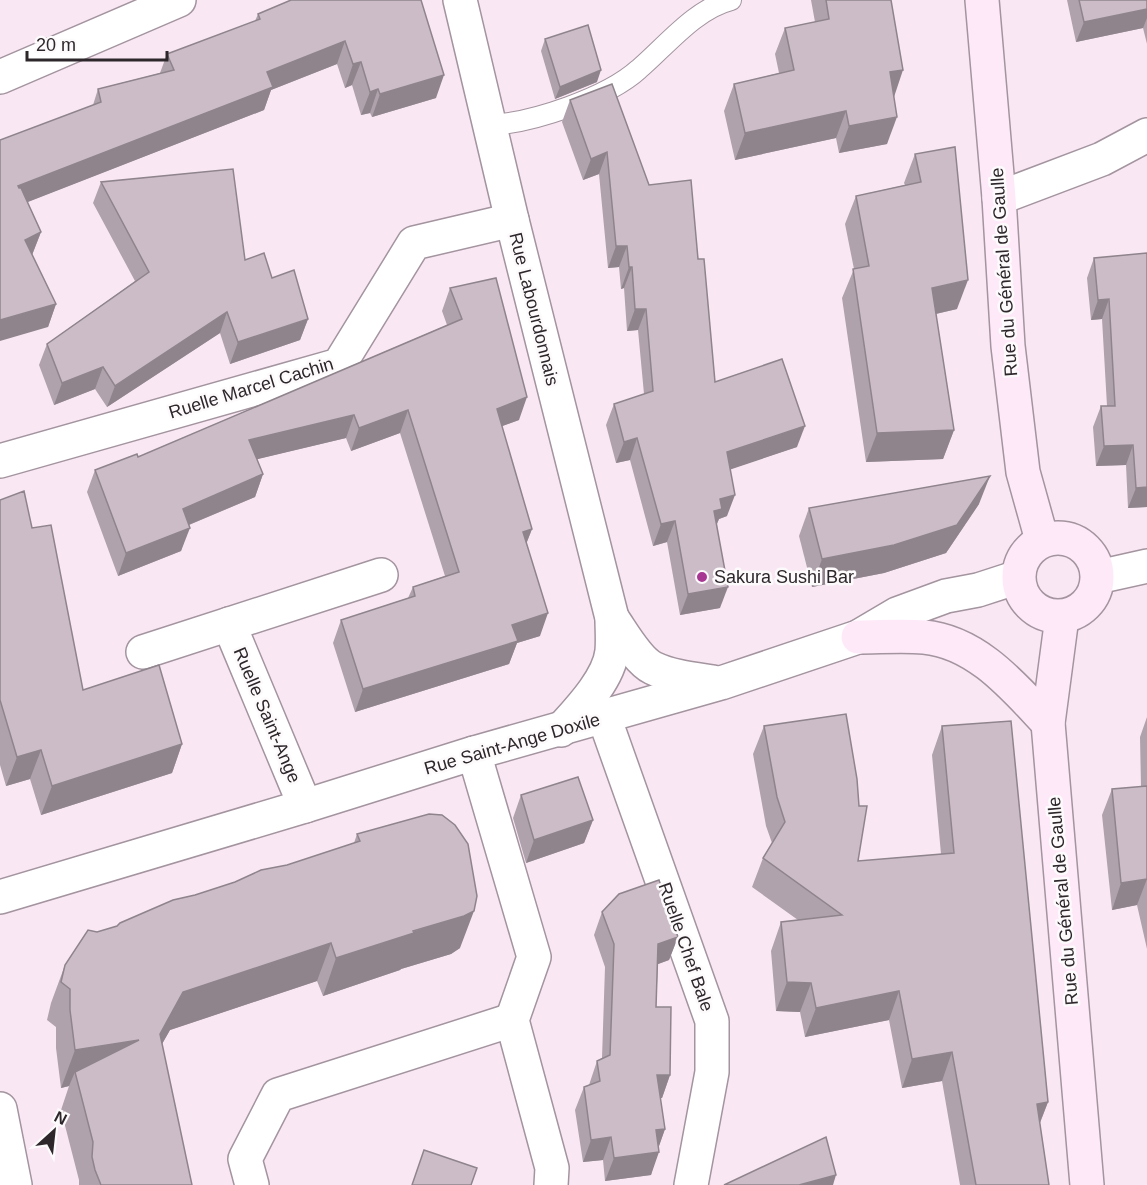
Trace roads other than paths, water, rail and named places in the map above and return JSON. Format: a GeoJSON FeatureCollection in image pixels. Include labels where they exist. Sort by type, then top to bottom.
{"type":"FeatureCollection","features":[{"type":"Feature","properties":{"kind":"main road","name":"Rue du Général de Gaulle"},"geometry":{"type":"LineString","coordinates":[[982,0],[999,198],[1008,346],[1023,472],[1042,540]]}},
{"type":"Feature","properties":{"kind":"main road"},"geometry":{"type":"LineString","coordinates":[[1058,537],[1073,541],[1086,549],[1094,562],[1098,577],[1095,593],[1086,606],[1073,614],[1062,617],[1045,615],[1030,606],[1019,589],[1018,577],[1021,561],[1030,549],[1042,540],[1058,537]]}},
{"type":"Feature","properties":{"kind":"main road","name":"Rue du Général de Gaulle"},"geometry":{"type":"LineString","coordinates":[[1062,617],[1048,723],[1086,1185]]}},
{"type":"Feature","properties":{"kind":"main road"},"geometry":{"type":"LineString","coordinates":[[858,637],[926,637],[955,645],[990,664],[1048,723]]}},
{"type":"Feature","properties":{"kind":"street"},"geometry":{"type":"LineString","coordinates":[[0,77],[179,0]]}},
{"type":"Feature","properties":{"kind":"street","name":"Rue Labourdonnais"},"geometry":{"type":"LineString","coordinates":[[460,0],[512,220],[612,618]]}},
{"type":"Feature","properties":{"kind":"street"},"geometry":{"type":"LineString","coordinates":[[999,198],[1102,159],[1147,135]]}},
{"type":"Feature","properties":{"kind":"street","name":"Ruelle Marcel Cachin"},"geometry":{"type":"LineString","coordinates":[[0,461],[339,365],[414,243],[512,220]]}},
{"type":"Feature","properties":{"kind":"street"},"geometry":{"type":"LineString","coordinates":[[1098,577],[1147,566]]}},
{"type":"Feature","properties":{"kind":"street"},"geometry":{"type":"LineString","coordinates":[[143,652],[381,575]]}},
{"type":"Feature","properties":{"kind":"street","name":"Rue Saint-Ange Doxile"},"geometry":{"type":"LineString","coordinates":[[0,897],[474,753],[722,683],[858,637],[897,614],[945,596],[978,590],[1018,577]]}},
{"type":"Feature","properties":{"kind":"street"},"geometry":{"type":"LineString","coordinates":[[612,618],[633,648],[651,667],[676,676],[722,683]]}},
{"type":"Feature","properties":{"kind":"street"},"geometry":{"type":"LineString","coordinates":[[561,730],[588,700],[602,678],[612,653],[612,618]]}},
{"type":"Feature","properties":{"kind":"street","name":"Ruelle Saint-Ange"},"geometry":{"type":"LineString","coordinates":[[229,624],[305,806]]}},
{"type":"Feature","properties":{"kind":"street","name":"Ruelle Chef Bale"},"geometry":{"type":"LineString","coordinates":[[604,717],[712,1021],[712,1072],[691,1185]]}},
{"type":"Feature","properties":{"kind":"street"},"geometry":{"type":"LineString","coordinates":[[474,753],[534,957],[512,1020],[552,1168],[551,1185]]}},
{"type":"Feature","properties":{"kind":"street"},"geometry":{"type":"LineString","coordinates":[[252,1185],[245,1159],[278,1095],[512,1020]]}},
{"type":"Feature","properties":{"kind":"street"},"geometry":{"type":"LineString","coordinates":[[0,1108],[15,1185]]}},
{"type":"Feature","properties":{"kind":"lane"},"geometry":{"type":"LineString","coordinates":[[490,125],[511,124],[568,106],[614,88],[639,70],[669,40],[697,18],[731,0]]}},
{"type":"Feature","properties":{"kind":"place","name":"Sakura Sushi Bar"},"geometry":{"type":"Point","coordinates":[702,577]}}]}
